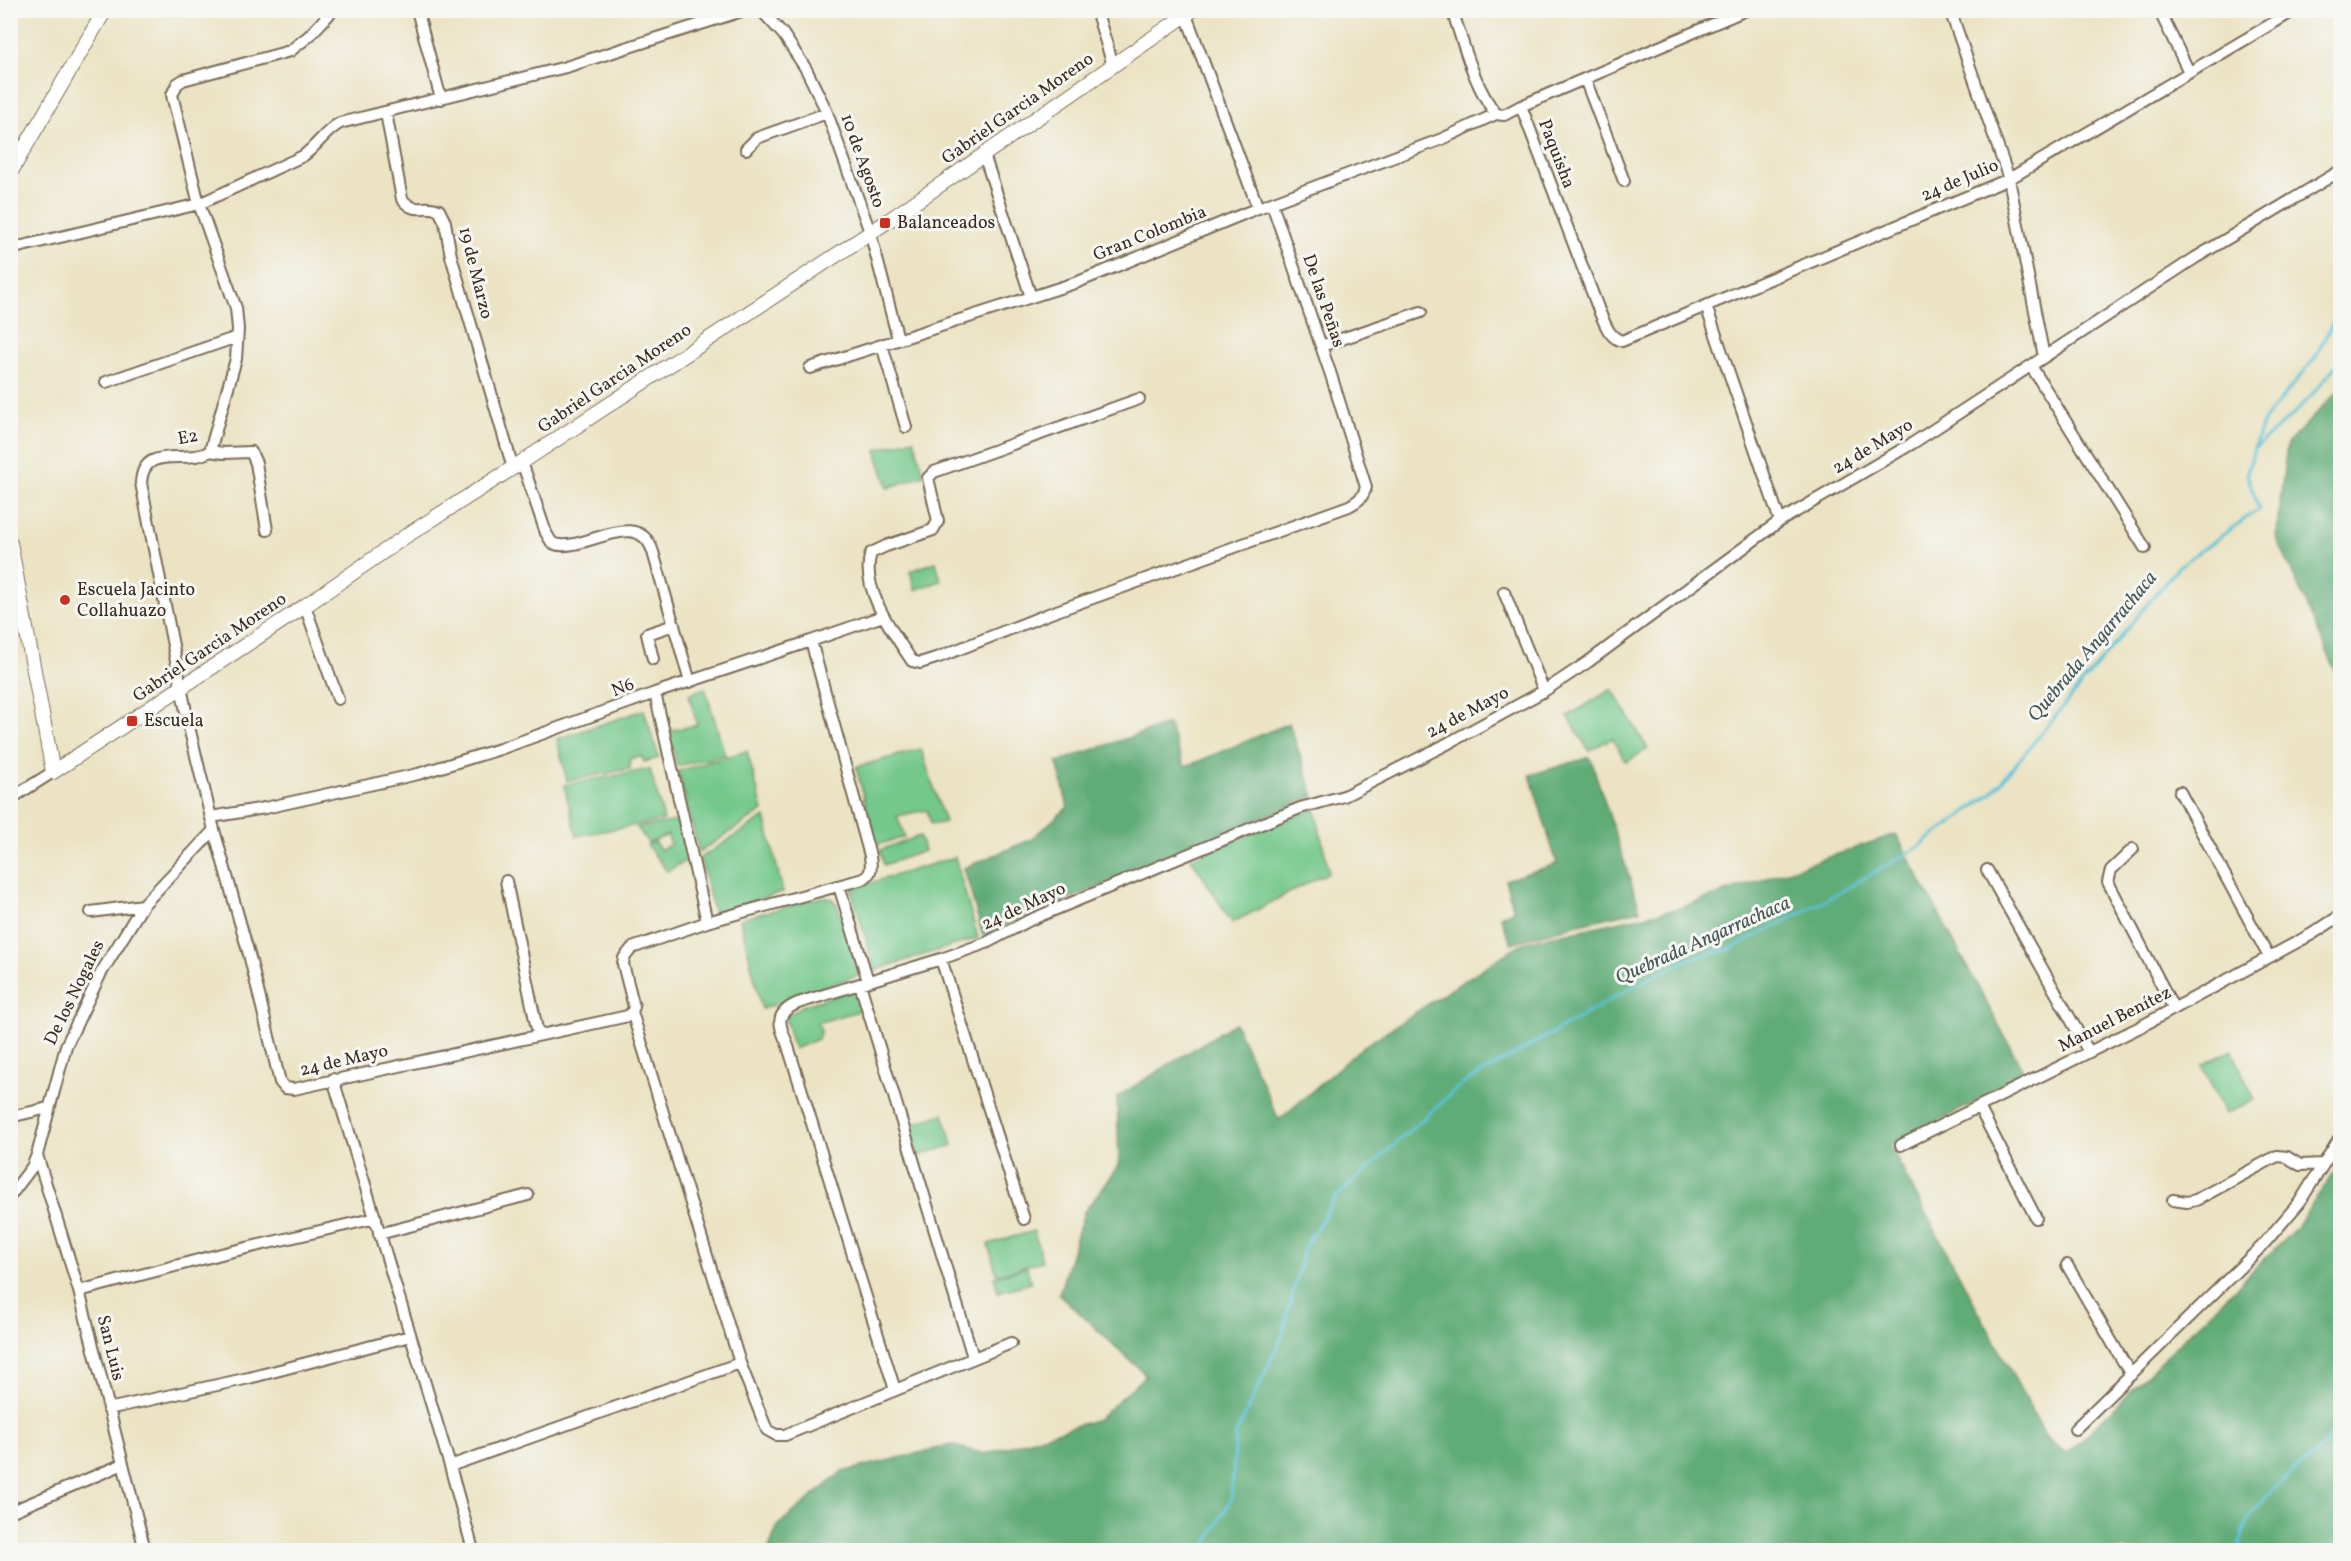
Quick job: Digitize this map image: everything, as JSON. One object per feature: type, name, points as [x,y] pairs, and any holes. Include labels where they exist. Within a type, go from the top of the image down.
[{"type":"street","points":[[10,173],[105,10]]},
{"type":"street","name":"E2","points":[[180,689],[141,473],[145,466],[153,461],[210,451],[236,358],[237,337],[236,308],[199,204],[172,95],[177,84],[183,80],[290,51],[309,36],[333,10]]},
{"type":"street","points":[[417,10],[441,99]]},
{"type":"street","points":[[10,249],[199,204],[303,156],[326,132],[340,123],[566,67],[745,10]]},
{"type":"street","name":"10 de Agosto","points":[[761,10],[783,34],[806,69],[827,113],[870,232],[898,339]]},
{"type":"street","points":[[1096,10],[1113,65]]},
{"type":"street","points":[[1452,10],[1470,62],[1489,105],[1496,114]]},
{"type":"street","points":[[1521,106],[1746,10]]},
{"type":"street","points":[[1950,10],[2009,179],[2044,357]]},
{"type":"street","points":[[2159,10],[2189,72]]},
{"type":"street","name":"24 de Julio","points":[[1617,340],[1622,341],[1634,337],[2009,179],[2295,10]]},
{"type":"street","points":[[1190,13],[1258,208]]},
{"type":"street","name":"Gabriel Garcia Moreno","points":[[10,799],[870,232],[1190,13]]},
{"type":"street","points":[[1585,79],[1624,181]]},
{"type":"street","name":"Paquisha","points":[[1496,114],[1504,115],[1521,106],[1600,313],[1610,333],[1617,340]]},
{"type":"street","name":"19 de Marzo","points":[[386,113],[402,199],[412,208],[439,210],[445,222],[450,256],[518,465],[552,543],[564,547],[618,532],[633,532],[646,539],[651,545],[690,682]]},
{"type":"street","points":[[746,148],[757,138],[827,113]]},
{"type":"street","name":"Gran Colombia","points":[[810,368],[1078,282],[1258,208],[1442,139],[1496,114]]},
{"type":"street","points":[[984,155],[1031,297]]},
{"type":"street","name":"24 de Mayo","points":[[895,1390],[788,1043],[781,1029],[782,1013],[792,1005],[986,943],[1030,920],[1300,808],[1344,796],[1443,746],[1544,691],[1588,662],[1780,521],[1913,443],[2195,258],[2340,171]]},
{"type":"street","name":"De las Peñas","points":[[1139,399],[934,472],[928,478],[938,521],[933,530],[871,553],[868,562],[871,585],[883,616],[912,661],[920,663],[1359,501],[1366,487],[1342,409],[1272,204]]},
{"type":"street","points":[[1706,306],[1780,521]]},
{"type":"street","points":[[1321,346],[1421,312]]},
{"type":"street","points":[[106,382],[237,337]]},
{"type":"street","points":[[882,345],[906,427]]},
{"type":"street","points":[[2031,366],[2145,548]]},
{"type":"street","points":[[210,451],[251,453],[256,462],[267,530]]},
{"type":"street","points":[[10,543],[52,773]]},
{"type":"street","points":[[1504,592],[1544,691]]},
{"type":"street","points":[[305,606],[338,699]]},
{"type":"street","name":"N6","points":[[211,817],[265,808],[418,774],[563,728],[655,693],[883,616]]},
{"type":"street","points":[[653,659],[647,634],[674,626]]},
{"type":"street","points":[[811,641],[870,856],[869,874],[863,879],[707,922],[632,948],[627,952],[623,964],[632,999],[632,1012],[740,1363],[767,1430],[776,1435],[785,1435],[1011,1343]]},
{"type":"street","name":"24 de Mayo","points":[[180,689],[214,830],[250,958],[279,1082],[285,1088],[294,1089],[628,1016],[632,1012]]},
{"type":"street","points":[[655,693],[707,922]]},
{"type":"street","points":[[2180,792],[2268,957]]},
{"type":"street","name":"De los Nogales","points":[[10,1196],[32,1167],[37,1155],[66,1046],[101,973],[142,905],[214,830]]},
{"type":"street","points":[[2133,849],[2111,870],[2108,882],[2174,1009]]},
{"type":"street","points":[[1987,870],[2089,1052]]},
{"type":"street","points":[[506,881],[538,1034]]},
{"type":"street","points":[[839,886],[859,984],[973,1358]]},
{"type":"street","points":[[91,912],[142,905]]},
{"type":"street","name":"Manuel Benítez","points":[[1900,1145],[2174,1009],[2340,916]]},
{"type":"street","points":[[941,959],[1024,1219]]},
{"type":"street","points":[[333,1079],[474,1551]]},
{"type":"street","points":[[1979,1107],[2036,1218]]},
{"type":"street","points":[[10,1117],[48,1108]]},
{"type":"street","points":[[2075,1429],[2262,1246],[2299,1203],[2340,1138]]},
{"type":"street","name":"San Luis","points":[[37,1155],[79,1291],[121,1465],[145,1551]]},
{"type":"street","points":[[2173,1200],[2187,1202],[2196,1200],[2277,1156],[2287,1157],[2300,1165],[2323,1164]]},
{"type":"street","points":[[379,1234],[528,1195]]},
{"type":"street","points":[[79,1291],[225,1253],[376,1218]]},
{"type":"street","points":[[2067,1265],[2131,1375]]},
{"type":"street","points":[[108,1409],[249,1378],[410,1336]]},
{"type":"street","points":[[450,1466],[740,1363]]},
{"type":"street","points":[[10,1512],[121,1465]]},
{"type":"green space","points":[[2340,389],[2340,681],[2276,536],[2287,444]]},
{"type":"green space","points":[[914,439],[924,475],[888,488],[876,450]]},
{"type":"green space","points":[[936,562],[941,581],[915,590],[910,571]]},
{"type":"green space","points":[[705,688],[725,755],[677,766],[668,731],[697,725],[689,694]]},
{"type":"green space","points":[[1612,689],[1648,749],[1626,762],[1612,738],[1589,751],[1568,716]]},
{"type":"green space","points":[[644,710],[659,758],[644,762],[642,757],[630,758],[630,769],[567,781],[557,739]]},
{"type":"green space","points":[[1289,723],[1314,796],[983,936],[964,868],[1030,840],[1068,807],[1057,762],[1168,724],[1185,767]]},
{"type":"green space","points":[[921,749],[945,822],[931,825],[927,810],[897,816],[905,837],[876,845],[856,767]]},
{"type":"green space","points":[[747,751],[763,811],[699,852],[678,771]]},
{"type":"green space","points":[[1590,757],[1640,910],[1511,943],[1500,916],[1514,911],[1505,880],[1557,864],[1530,775]]},
{"type":"green space","points":[[650,769],[664,820],[577,836],[564,785]]},
{"type":"green space","points":[[1315,809],[1329,872],[1232,923],[1191,858]]},
{"type":"green space","points":[[765,817],[783,892],[714,913],[700,858]]},
{"type":"green space","points":[[678,821],[690,859],[667,871],[647,845],[655,842],[660,850],[670,845],[668,835],[648,843],[637,827]]},
{"type":"green space","points":[[1896,834],[2026,1076],[1890,1146],[2046,1437],[2067,1454],[2296,1228],[2340,1164],[2340,1550],[768,1550],[778,1525],[842,1472],[951,1445],[985,1454],[1098,1419],[1146,1375],[1059,1294],[1084,1212],[1119,1166],[1117,1097],[1235,1023],[1279,1120],[1361,1048],[1522,943],[1676,909]]},
{"type":"green space","points":[[920,836],[924,851],[884,865],[880,850]]},
{"type":"green space","points":[[955,857],[978,938],[875,970],[851,889]]},
{"type":"green space","points":[[823,897],[832,899],[837,904],[859,975],[762,1009],[740,919]]},
{"type":"green space","points":[[855,989],[862,1010],[817,1023],[821,1030],[818,1039],[794,1049],[785,1018],[802,1006]]},
{"type":"green space","points":[[2232,1050],[2255,1100],[2225,1114],[2202,1065]]},
{"type":"green space","points":[[943,1114],[953,1145],[918,1156],[909,1125]]},
{"type":"green space","points":[[1034,1231],[1042,1261],[997,1275],[988,1244]]},
{"type":"green space","points":[[1027,1267],[1031,1283],[998,1292],[994,1277]]},
{"type":"waterway","points":[[2254,448],[2263,421],[2315,358],[2340,308]]},
{"type":"waterway","name":"Quebrada Angarrachaca","points":[[1203,1550],[1231,1500],[1236,1434],[1282,1337],[1304,1248],[1336,1197],[1461,1085],[1633,987],[1691,958],[1728,950],[1828,899],[1920,846],[1992,793],[2178,567],[2259,509],[2247,474],[2254,449],[2301,407],[2340,362]]},
{"type":"waterway","points":[[2237,1550],[2249,1518],[2274,1487],[2314,1456],[2340,1426]]},
{"type":"place","name":"Balanceados","points":[[885,223]]},
{"type":"place","name":"Escuela Jacinto Collahuazo","points":[[65,600]]},
{"type":"place","name":"Escuela","points":[[132,721]]}]
